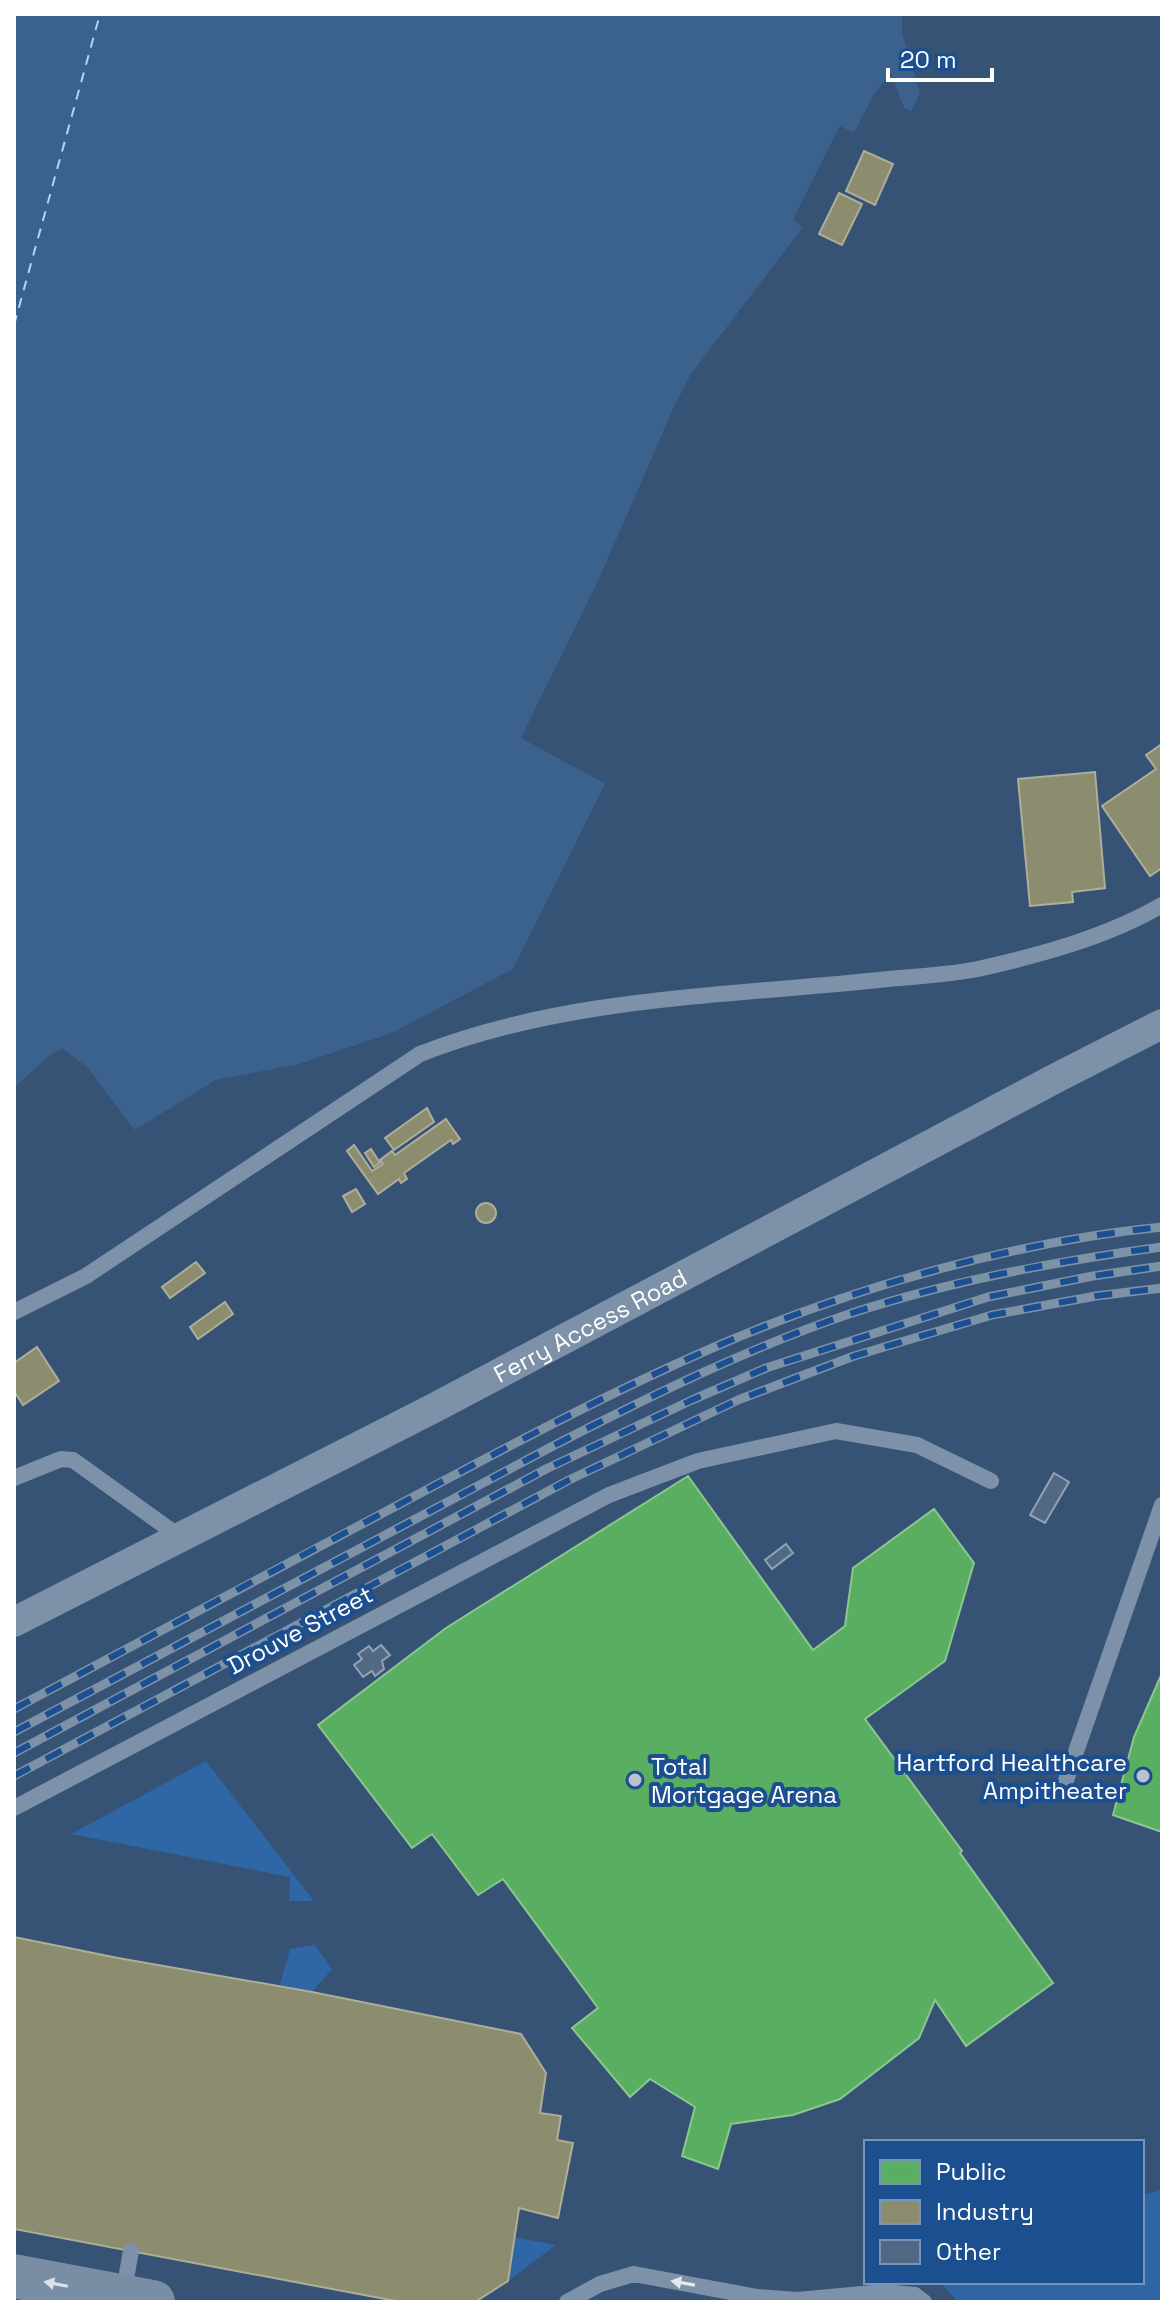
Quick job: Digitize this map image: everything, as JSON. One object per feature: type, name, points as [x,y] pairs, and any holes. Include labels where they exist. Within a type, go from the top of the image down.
[{"type":"main road","points":[[14,2276],[138,2299]]},
{"type":"street","name":"Ferry Access Road","points":[[14,1622],[434,1408],[1162,1024]]},
{"type":"lane","points":[[14,1312],[86,1276],[420,1054],[458,1039],[600,1007],[976,969],[1074,942],[1144,916],[1162,905]]},
{"type":"lane","name":"Drouve Street","points":[[14,1808],[609,1495],[698,1461],[836,1431],[917,1445],[991,1481]]},
{"type":"lane","points":[[14,1478],[61,1459],[73,1460],[180,1537]]},
{"type":"lane","points":[[1064,1786],[1162,1505]]},
{"type":"lane","points":[[131,2251],[138,2299]]},
{"type":"lane","points":[[567,2302],[600,2284],[634,2274],[757,2297],[797,2300],[884,2292],[915,2295],[924,2302]]},
{"type":"shaded area","points":[[14,14],[959,14],[911,112],[702,418],[591,730],[609,776],[513,969],[392,1033],[299,1064],[216,1080],[135,1130],[80,1066],[51,1067],[14,1102]]},
{"type":"shaded area","points":[[206,1761],[314,1901],[289,1901],[290,1877],[71,1834]]},
{"type":"shaded area","points":[[315,1945],[332,1969],[312,1992],[279,1987],[290,1949]]},
{"type":"shaded area","points":[[1162,2190],[1162,2302],[958,2302],[942,2284],[1144,2284],[1144,2194]]},
{"type":"shaded area","points":[[514,2237],[556,2245],[508,2281]]},
{"type":"pier","points":[[902,14],[963,14],[811,319],[766,377],[712,424],[704,423],[688,466],[710,474],[711,479],[595,730],[613,773],[608,785],[521,738],[599,579],[691,374],[803,227],[793,220],[840,126],[854,133],[874,94],[891,73],[904,108],[912,111],[920,93],[902,33]]},
{"type":"pier","points":[[63,1049],[87,1067],[132,1127],[129,1130],[78,1070],[52,1071],[14,1106],[14,1088],[52,1053]]},
{"type":"building: Public","name":"Total Mortgage Arena","points":[[688,1476],[813,1650],[845,1626],[853,1568],[934,1509],[974,1563],[945,1661],[865,1719],[962,1851],[960,1853],[1053,1983],[966,2046],[935,2000],[919,2038],[840,2099],[793,2115],[731,2124],[718,2169],[682,2156],[695,2107],[650,2079],[630,2097],[572,2028],[598,2008],[503,1879],[478,1895],[432,1834],[412,1848],[318,1725],[446,1628]]},
{"type":"building: Public","name":"Hartford Healthcare Ampitheater","points":[[1162,1673],[1162,1832],[1113,1815],[1134,1737]]},
{"type":"building: Industry","points":[[864,151],[893,164],[875,205],[846,191]]},
{"type":"building: Industry","points":[[839,193],[862,204],[842,245],[819,234]]},
{"type":"building: Industry","points":[[1162,744],[1162,868],[1150,876],[1102,806],[1156,769],[1146,755]]},
{"type":"building: Industry","points":[[1095,772],[1105,888],[1072,892],[1073,902],[1030,906],[1018,779]]},
{"type":"building: Industry","points":[[427,1108],[434,1122],[394,1150],[385,1138]]},
{"type":"building: Industry","points":[[446,1119],[460,1139],[453,1144],[451,1140],[404,1173],[407,1179],[401,1183],[399,1179],[378,1194],[347,1151],[354,1145],[372,1171],[383,1164],[380,1160],[392,1151],[395,1155]]},
{"type":"building: Industry","points":[[371,1149],[380,1163],[374,1167],[365,1153]]},
{"type":"building: Industry","points":[[356,1189],[365,1204],[352,1212],[343,1196]]},
{"type":"building: Industry","points":[[482,1203],[490,1203],[496,1213],[490,1223],[482,1223],[476,1217],[476,1209]]},
{"type":"building: Industry","points":[[196,1262],[205,1273],[170,1298],[162,1287]]},
{"type":"building: Industry","points":[[225,1302],[233,1314],[198,1339],[190,1327]]},
{"type":"building: Industry","points":[[37,1347],[59,1381],[23,1405],[14,1391],[14,1363]]},
{"type":"building: Industry","points":[[14,1937],[521,2034],[546,2073],[540,2113],[561,2116],[557,2140],[573,2143],[558,2218],[519,2208],[508,2281],[475,2302],[401,2302],[14,2229]]},
{"type":"building: Other","points":[[1054,1473],[1069,1482],[1045,1523],[1030,1515]]},
{"type":"building: Other","points":[[786,1544],[793,1553],[772,1569],[765,1560]]},
{"type":"building: Other","points":[[381,1645],[390,1655],[382,1661],[384,1669],[375,1676],[372,1671],[363,1677],[354,1665],[362,1659],[358,1654],[369,1646],[373,1651]]},
{"type":"ferry route","points":[[14,325],[100,14]]},
{"type":"railway","points":[[14,1709],[521,1440],[731,1340],[834,1301],[942,1268],[1053,1243],[1162,1227]]},
{"type":"railway","points":[[14,1732],[551,1447],[737,1358],[852,1313],[928,1291],[1044,1265],[1162,1247]]},
{"type":"railway","points":[[14,1753],[546,1469],[766,1368],[988,1297],[1162,1266]]},
{"type":"railway","points":[[14,1776],[569,1480],[738,1400],[854,1356],[992,1315],[1096,1296],[1162,1288]]},
{"type":"place","name":"Hartford Healthcare Ampitheater","points":[[1143,1776]]},
{"type":"place","name":"Total Mortgage Arena","points":[[635,1780]]}]
